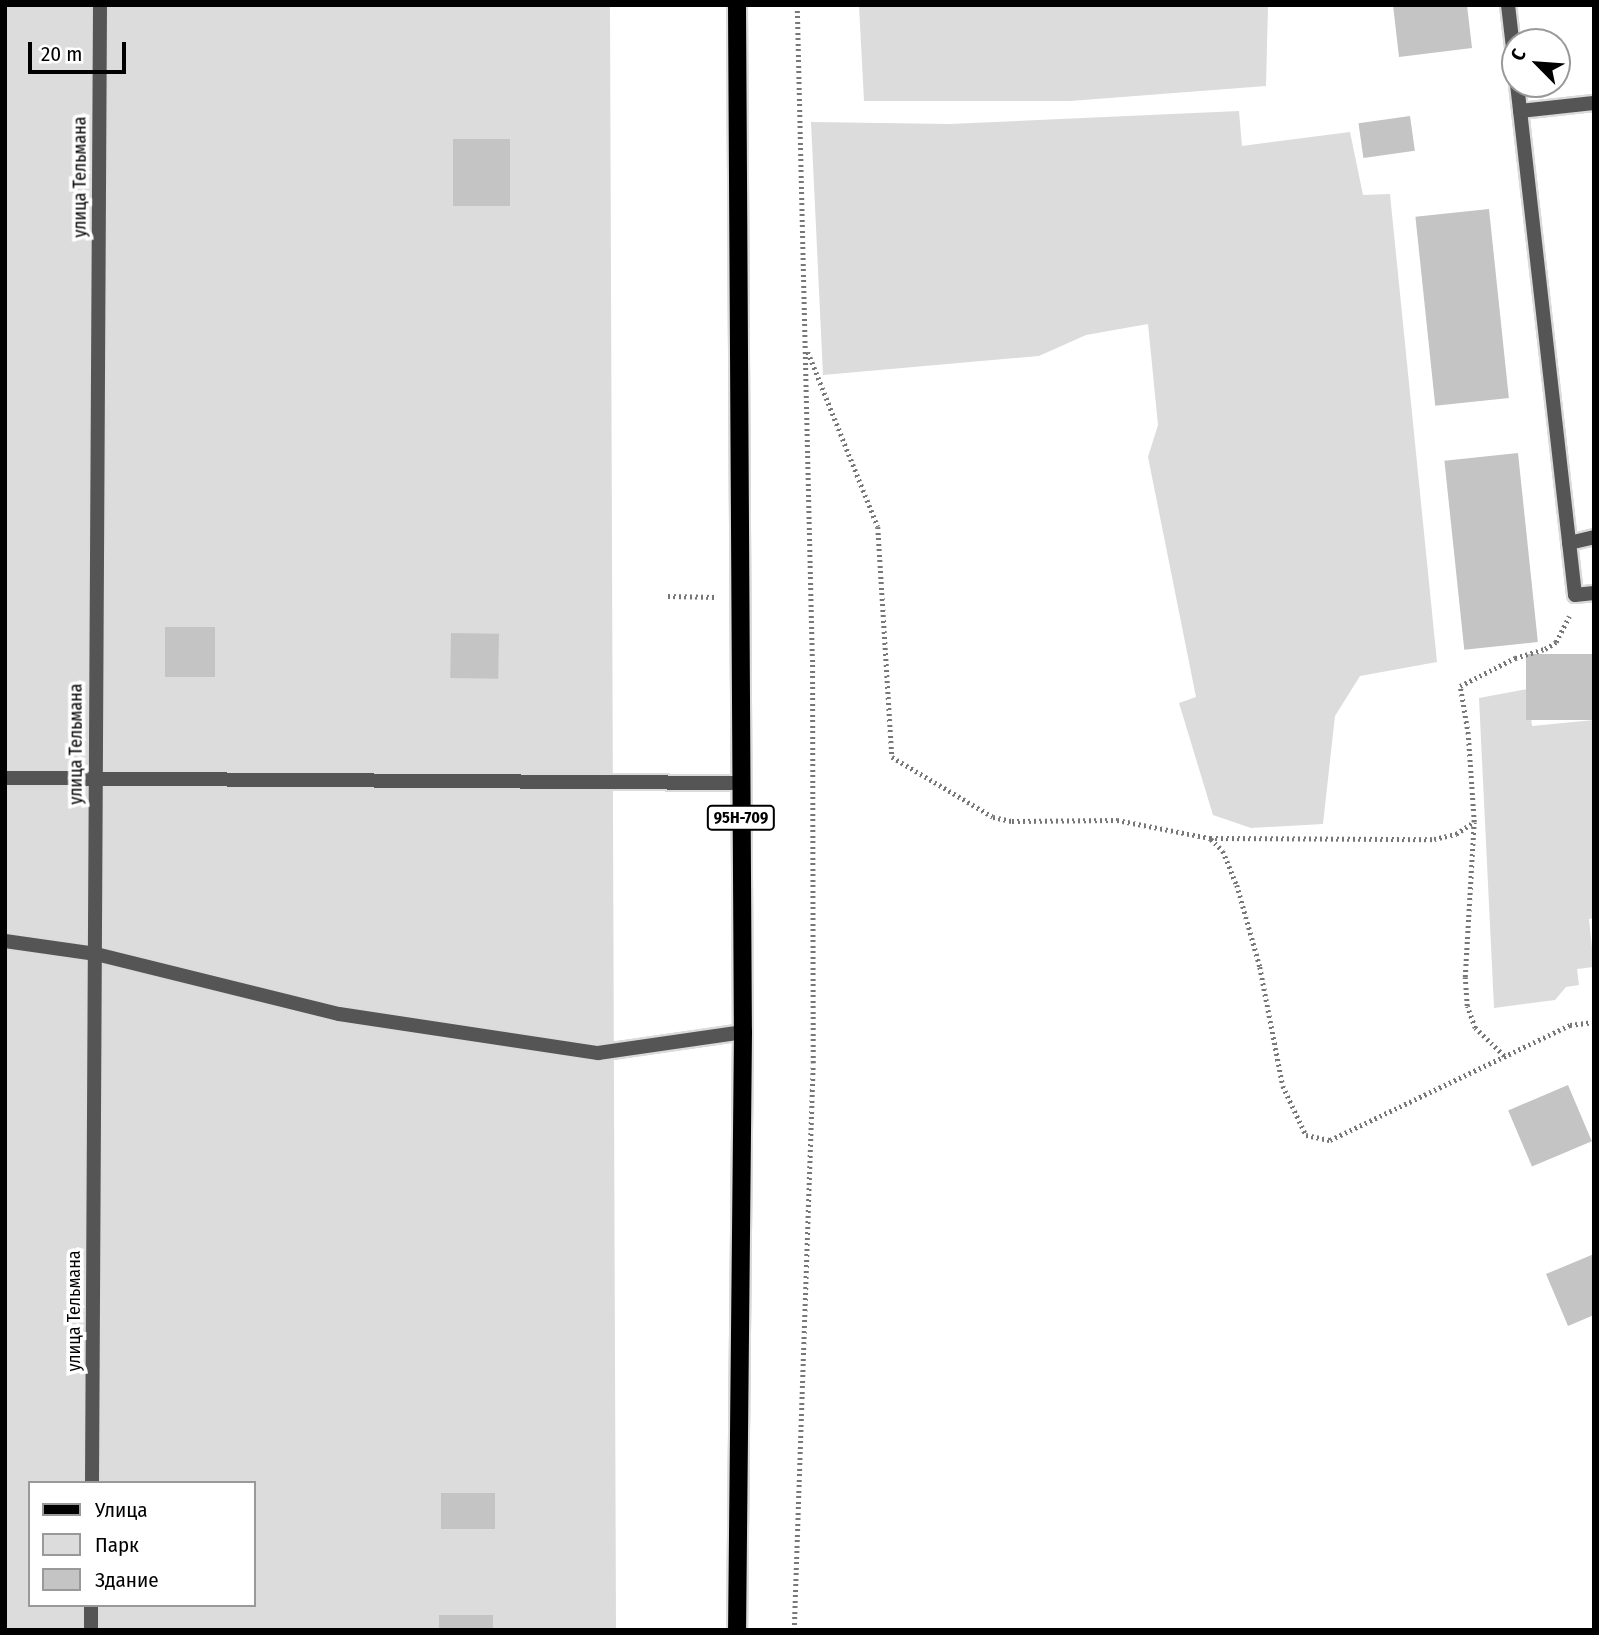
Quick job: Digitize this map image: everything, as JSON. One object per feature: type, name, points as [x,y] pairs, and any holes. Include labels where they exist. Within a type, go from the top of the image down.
[{"type":"main road","name":"95Н-709","points":[[737,5],[738,598],[743,1032],[737,1630]]},
{"type":"street","name":"улица Тельмана","points":[[92,1481],[100,5]]},
{"type":"street","points":[[1508,5],[1511,28]]},
{"type":"street","points":[[1519,98],[1574,595],[1594,593]]},
{"type":"street","points":[[1520,111],[1594,103]]},
{"type":"street","points":[[1569,542],[1594,537]]},
{"type":"street","points":[[5,778],[741,783]]},
{"type":"street","points":[[5,941],[96,954],[339,1014],[598,1053],[743,1032]]},
{"type":"street","points":[[91,1630],[92,1607]]},
{"type":"path","points":[[794,1630],[813,1063],[806,348],[797,5]]},
{"type":"path","points":[[806,348],[878,527],[892,757],[993,817],[1117,820],[1210,838],[1434,839],[1456,834],[1474,822]]},
{"type":"path","points":[[1504,1056],[1475,1028],[1467,1006],[1465,977],[1474,822],[1468,734],[1460,686],[1556,642],[1567,625],[1574,595]]},
{"type":"path","points":[[668,596],[738,598]]},
{"type":"path","points":[[1210,838],[1223,851],[1237,885],[1260,967],[1283,1086],[1294,1118],[1306,1135],[1330,1140],[1570,1026],[1594,1023]]},
{"type":"green space","points":[[5,5],[610,5],[616,1630],[5,1630]]},
{"type":"green space","points":[[859,5],[1268,5],[1266,86],[1070,101],[864,101]]},
{"type":"green space","points":[[1239,111],[1242,146],[1350,132],[1363,195],[1390,194],[1437,662],[1360,676],[1335,716],[1323,824],[1251,828],[1213,815],[1179,703],[1196,697],[1148,457],[1158,425],[1148,324],[1086,335],[1039,356],[823,375],[811,122],[950,124]]},
{"type":"green space","points":[[1528,689],[1532,726],[1594,720],[1594,918],[1589,919],[1594,967],[1577,969],[1579,985],[1566,987],[1555,1000],[1494,1008],[1479,698]]},
{"type":"building","points":[[1393,5],[1467,5],[1472,48],[1399,57]]},
{"type":"building","points":[[1410,116],[1415,151],[1363,158],[1359,123]]},
{"type":"building","points":[[453,139],[510,139],[510,206],[453,206]]},
{"type":"building","points":[[1489,209],[1509,398],[1435,406],[1415,217]]},
{"type":"building","points":[[1518,453],[1538,642],[1464,650],[1444,461]]},
{"type":"building","points":[[165,627],[215,627],[215,677],[165,677]]},
{"type":"building","points":[[451,633],[499,634],[498,679],[450,678]]},
{"type":"building","points":[[1526,654],[1594,654],[1594,720],[1526,720]]},
{"type":"building","points":[[1568,1085],[1592,1141],[1532,1167],[1508,1110]]},
{"type":"building","points":[[1594,1254],[1594,1315],[1568,1326],[1546,1274]]},
{"type":"building","points":[[441,1493],[495,1493],[495,1529],[441,1529]]},
{"type":"building","points":[[439,1615],[493,1615],[493,1630],[439,1630]]}]
